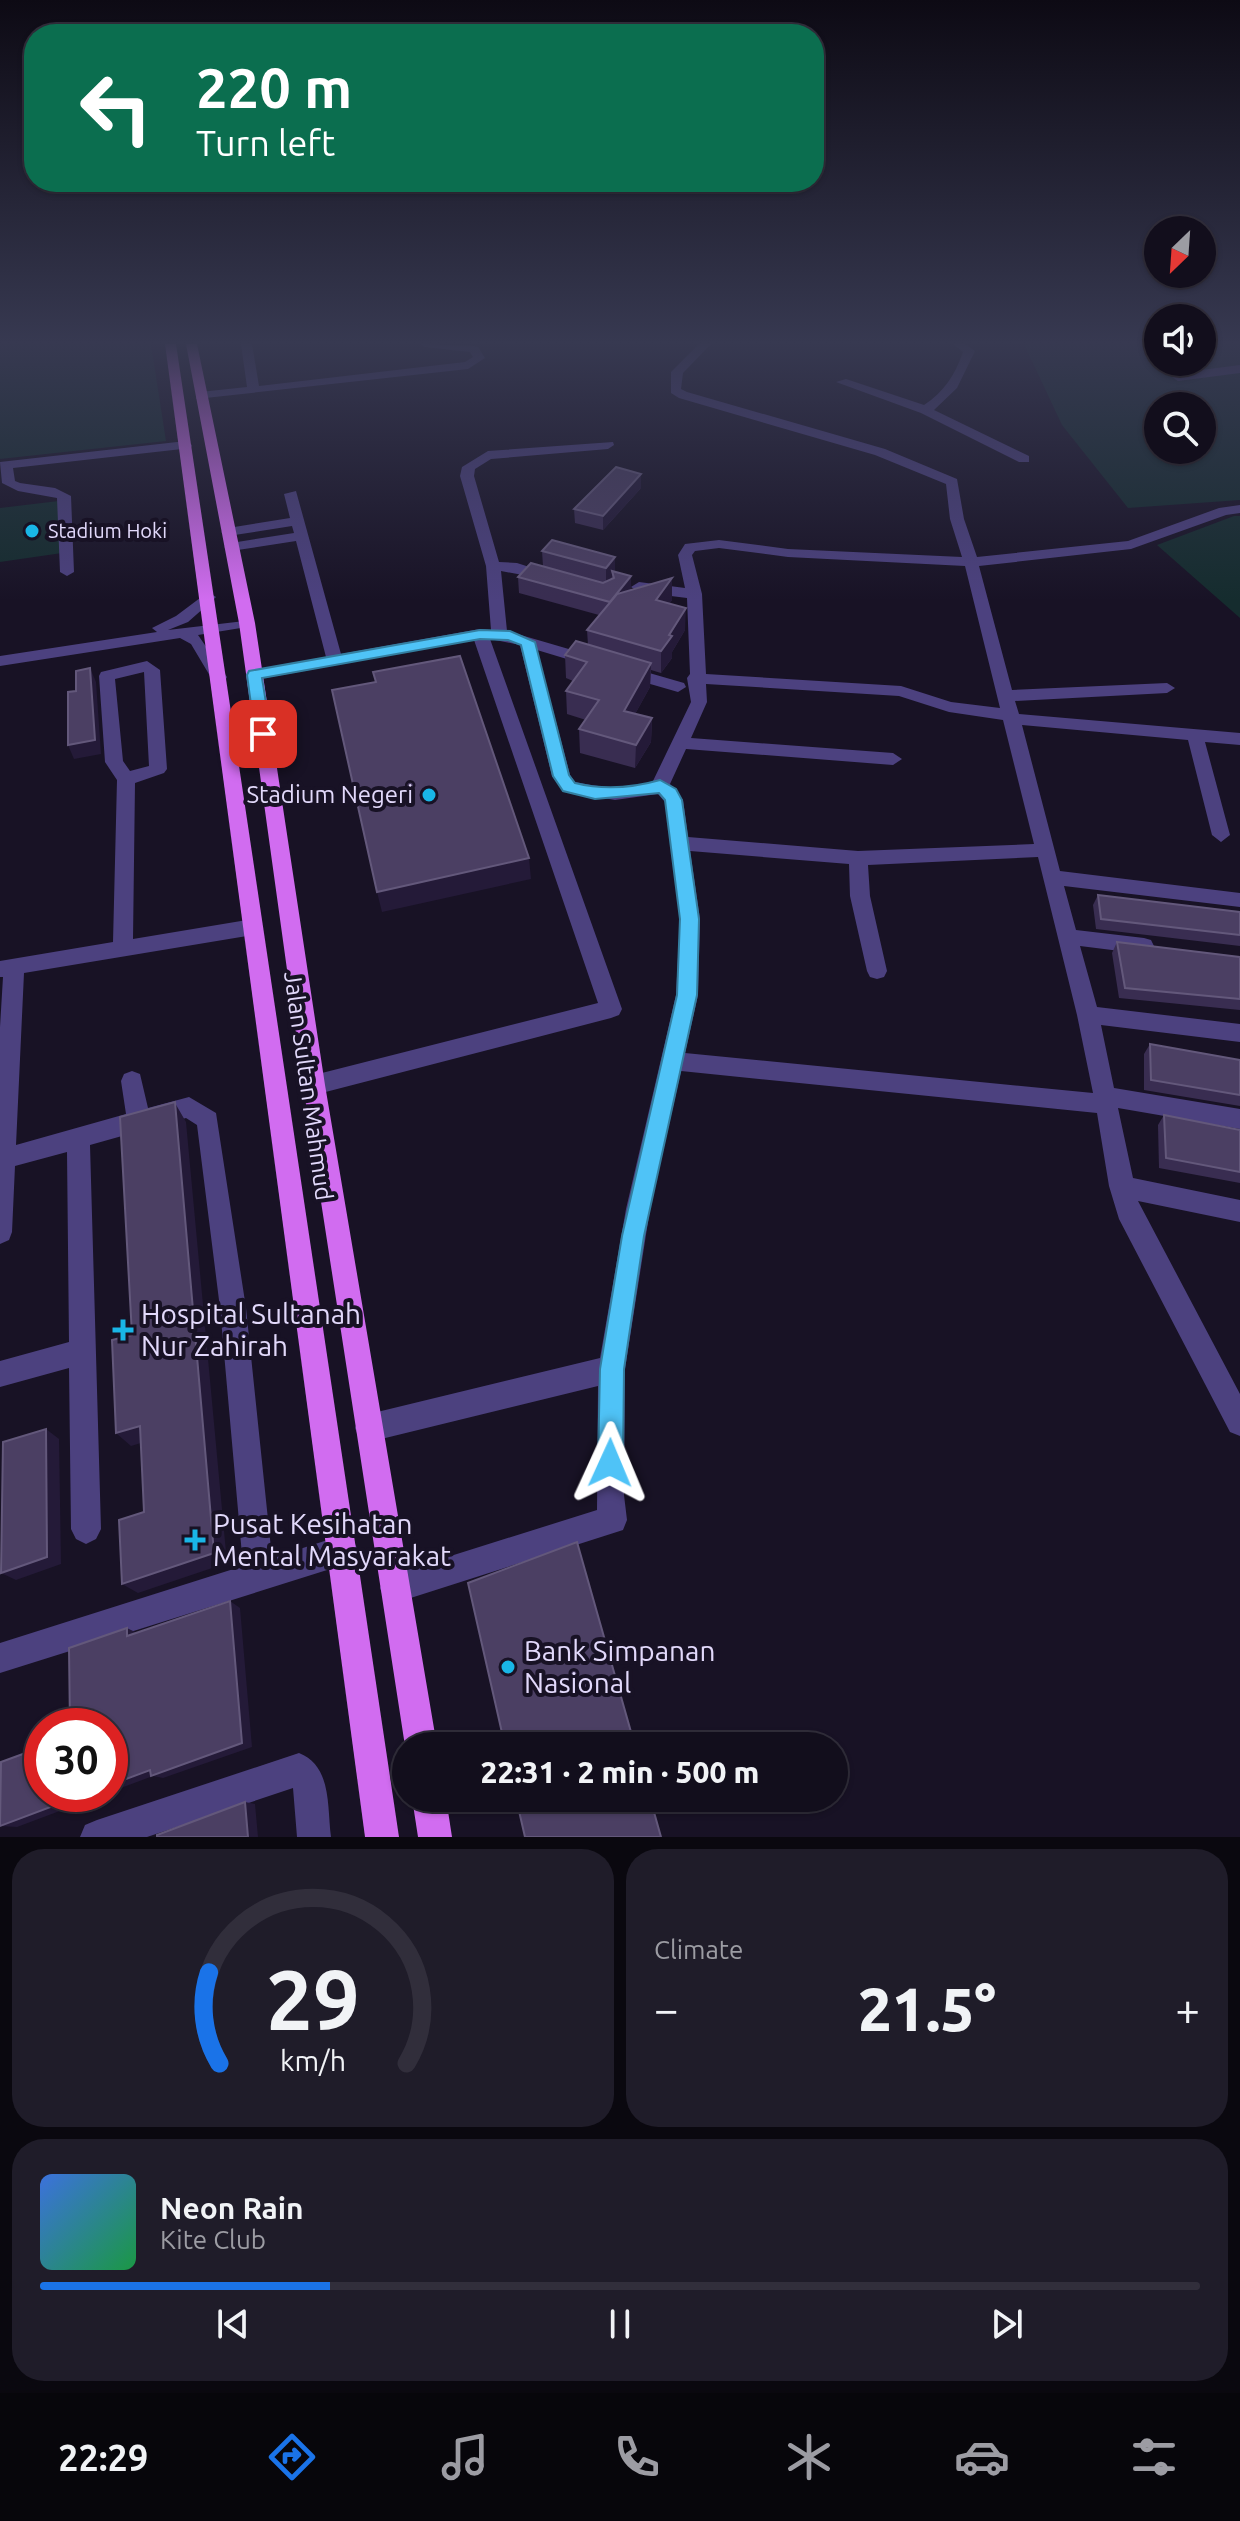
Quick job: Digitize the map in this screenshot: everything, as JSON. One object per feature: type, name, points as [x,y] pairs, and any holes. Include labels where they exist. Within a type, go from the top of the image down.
[{"type":"main road","name":"Jalan Sultan Mahmud","points":[[184,430],[382,1837]]},
{"type":"main road","name":"Jalan Sultan Mahmud","points":[[207,430],[247,623],[314,1085],[419,1732]]},
{"type":"main road","points":[[431,1812],[435,1837]]},
{"type":"street","points":[[803,430],[880,452],[952,482],[957,519],[1012,717],[1088,1015],[1128,1211],[1240,1422]]},
{"type":"street","points":[[965,430],[1024,459]]},
{"type":"street","points":[[67,572],[64,496],[51,490],[16,487],[9,483],[3,465],[186,445]]},
{"type":"street","points":[[314,1085],[611,1009],[489,634],[493,566],[467,476],[474,461],[488,455],[608,445]]},
{"type":"street","points":[[291,494],[335,660]]},
{"type":"street","points":[[527,642],[561,776],[569,787],[595,793],[651,790],[660,785],[699,702],[695,678],[694,594],[685,555],[690,547],[701,544],[788,553],[971,562],[1131,545],[1224,511],[1240,509]]},
{"type":"street","points":[[230,540],[298,529]]},
{"type":"street","points":[[493,566],[517,567],[560,579]]},
{"type":"street","points":[[639,587],[694,594]]},
{"type":"street","points":[[118,642],[174,623],[208,597]]},
{"type":"street","points":[[0,661],[247,623]]},
{"type":"street","points":[[182,633],[197,641],[219,677]]},
{"type":"street","points":[[254,675],[489,634],[527,642],[678,687]]},
{"type":"street","points":[[123,949],[126,779],[114,762],[107,676],[147,666],[152,670],[158,769],[126,779]]},
{"type":"street","points":[[695,678],[901,691],[949,707],[1012,717],[1240,739]]},
{"type":"street","points":[[1006,696],[1167,688]]},
{"type":"street","points":[[1195,735],[1221,835]]},
{"type":"street","points":[[680,743],[893,759]]},
{"type":"street","points":[[395,1588],[613,1520],[610,1495],[612,1369],[638,1209],[687,995],[690,919],[674,800],[660,785]]},
{"type":"street","points":[[679,843],[858,858],[1046,850]]},
{"type":"street","points":[[858,858],[860,896],[877,971]]},
{"type":"street","points":[[1053,877],[1240,900]]},
{"type":"street","points":[[0,1232],[7,968],[253,927]]},
{"type":"street","points":[[1069,937],[1162,948]]},
{"type":"street","points":[[1088,1015],[1240,1033]]},
{"type":"street","points":[[674,1061],[1105,1100],[1240,1119]]},
{"type":"street","points":[[132,1081],[139,1121]]},
{"type":"street","points":[[4,1159],[189,1107],[208,1120],[233,1308],[259,1576]]},
{"type":"street","points":[[78,1138],[86,1529]]},
{"type":"street","points":[[1121,1186],[1240,1211]]},
{"type":"street","points":[[0,1374],[83,1351]]},
{"type":"street","points":[[369,1428],[612,1369]]},
{"type":"street","points":[[0,1658],[343,1550]]},
{"type":"street","points":[[97,1837],[299,1769],[308,1778],[314,1837]]},
{"type":"green space","points":[[0,430],[164,430],[166,441],[0,459]]},
{"type":"green space","points":[[1066,430],[1144,430],[1144,464],[1216,464],[1216,430],[1240,430],[1240,500],[1128,508]]},
{"type":"green space","name":"Stadium Hoki","points":[[67,500],[62,553],[0,562],[0,508]]},
{"type":"green space","points":[[1240,516],[1240,618],[1157,545]]},
{"type":"building","points":[[616,467],[641,474],[603,516],[574,509]]},
{"type":"building","points":[[552,540],[615,557],[606,568],[542,551]]},
{"type":"building","points":[[531,563],[603,583],[614,578],[612,571],[631,576],[610,602],[518,577]]},
{"type":"building","points":[[672,578],[656,600],[686,608],[661,651],[587,630],[617,594]]},
{"type":"building","points":[[576,641],[651,663],[624,711],[652,718],[636,745],[579,729],[599,700],[566,691],[587,662],[565,655]]},
{"type":"building","name":"Stadium Negeri","points":[[460,656],[529,858],[377,892],[332,690],[376,682],[373,672]]},
{"type":"building","points":[[90,668],[95,740],[68,745],[68,692],[76,691],[76,671]]},
{"type":"building","points":[[1098,895],[1240,912],[1240,935],[1101,919]]},
{"type":"building","points":[[1117,942],[1240,957],[1240,999],[1125,988]]},
{"type":"building","points":[[1150,1044],[1240,1060],[1240,1095],[1151,1080]]},
{"type":"building","points":[[175,1102],[214,1553],[122,1584],[119,1520],[144,1512],[140,1426],[116,1433],[112,1340],[132,1335],[120,1117]]},
{"type":"building","points":[[1164,1115],[1240,1130],[1240,1172],[1166,1158]]},
{"type":"building","points":[[46,1429],[47,1557],[1,1573],[3,1442]]},
{"type":"building","points":[[577,1542],[631,1732],[502,1732],[468,1583]]},
{"type":"building","points":[[230,1601],[242,1743],[151,1776],[150,1770],[128,1778],[128,1708],[70,1708],[69,1648],[127,1628],[127,1636]]},
{"type":"building","points":[[24,1754],[24,1812],[37,1812],[0,1826],[1,1762]]},
{"type":"building","points":[[245,1802],[248,1837],[157,1837],[157,1835]]},
{"type":"building","points":[[519,1812],[654,1812],[661,1837],[525,1837]]},
{"type":"place","name":"Stadium Hoki","points":[[32,531]]},
{"type":"place","name":"Stadium Negeri","points":[[429,795]]},
{"type":"place","name":"Hospital Sultanah Nur Zahirah","points":[[123,1330]]},
{"type":"place","name":"Pusat Kesihatan Mental Masyarakat","points":[[195,1540]]},
{"type":"place","name":"Bank Simpanan Nasional","points":[[508,1667]]},
{"type":"route","points":[[263,734],[254,675],[480,634],[499,634],[527,642],[561,776],[569,787],[595,793],[651,790],[660,785],[674,800],[690,919],[687,995],[633,1236],[612,1369],[610,1463]]}]
